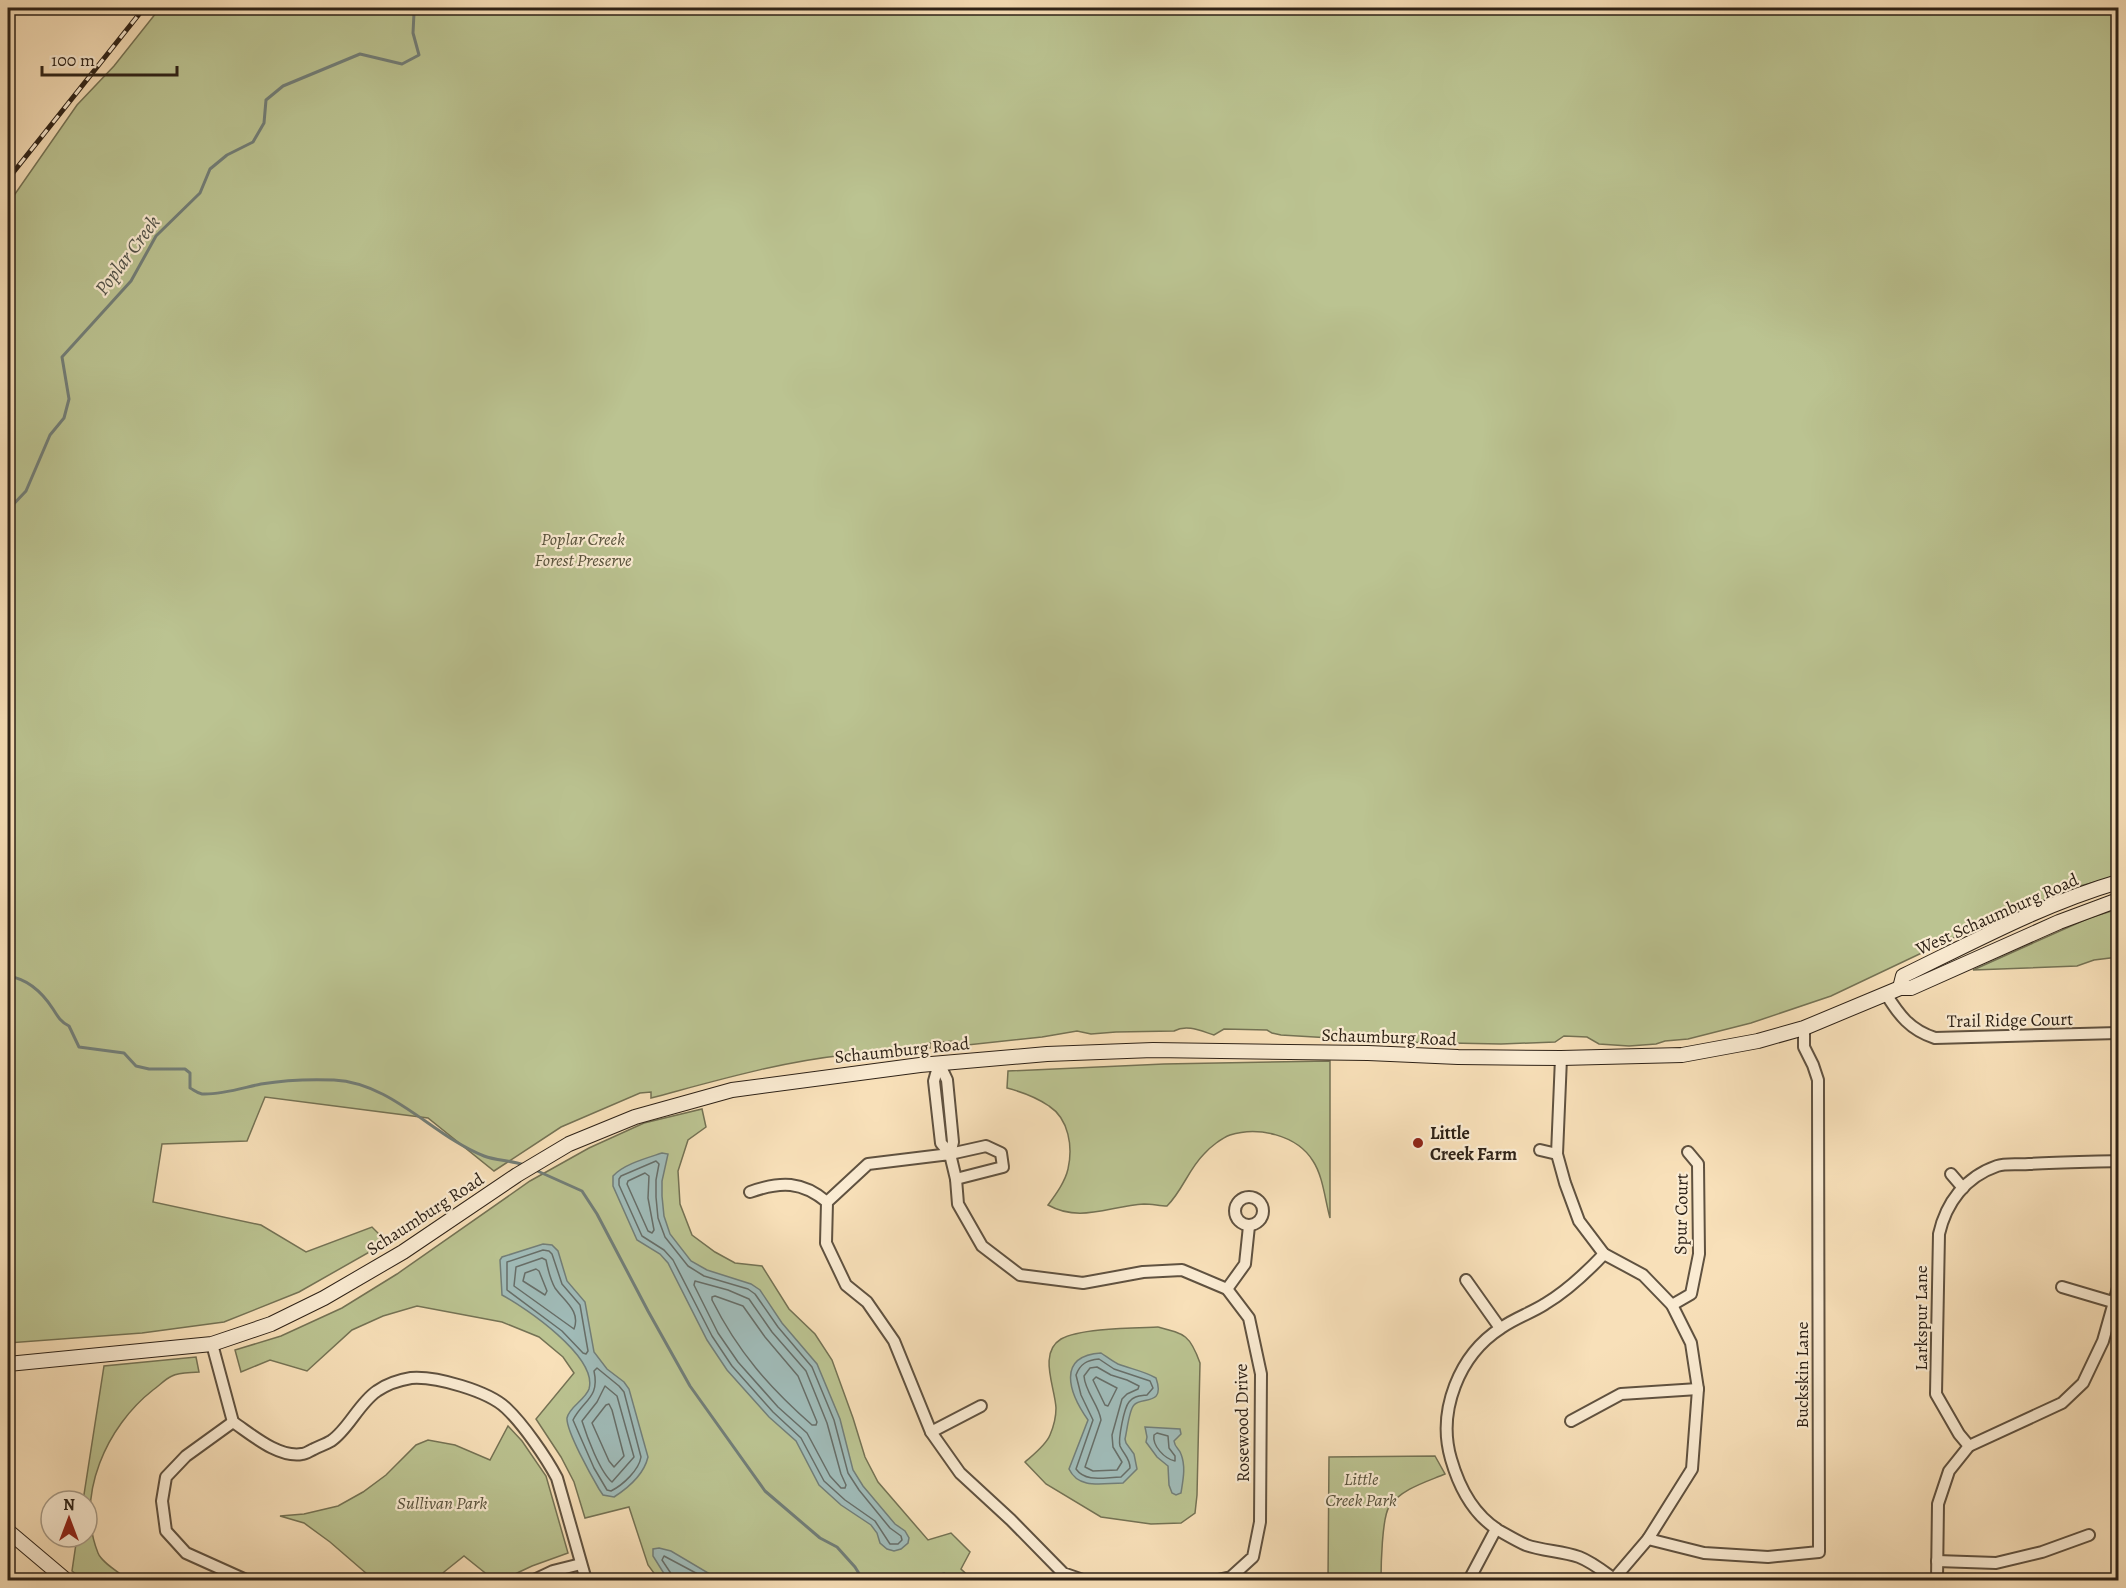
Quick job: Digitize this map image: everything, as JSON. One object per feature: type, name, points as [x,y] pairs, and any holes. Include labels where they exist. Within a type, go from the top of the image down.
[{"type":"main road","name":"West Schaumburg Road","points":[[1900,988],[1903,976],[1950,953],[2067,900],[2118,882]]},
{"type":"main road","name":"West Schaumburg Road","points":[[1857,1007],[1900,988],[1911,988],[2059,921],[2118,900]]},
{"type":"main road","name":"Schaumburg Road","points":[[8,1364],[212,1344],[271,1324],[324,1298],[403,1252],[569,1144],[635,1117],[732,1090],[939,1063],[1047,1054],[1153,1050],[1561,1058],[1682,1055],[1758,1041],[1804,1028],[1857,1007]]},
{"type":"main road","points":[[8,1531],[66,1581]]},
{"type":"street","name":"Trail Ridge Court","points":[[1886,994],[1897,1012],[1909,1025],[1935,1038],[2118,1033]]},
{"type":"street","name":"Buckskin Lane","points":[[1648,1539],[1704,1553],[1768,1557],[1819,1552],[1818,1080],[1804,1047],[1804,1028]]},
{"type":"street","points":[[1561,1058],[1557,1154],[1579,1221],[1604,1254],[1643,1275],[1672,1305],[1691,1343],[1698,1389],[1692,1469],[1648,1539],[1614,1580],[1579,1557],[1525,1544],[1496,1529],[1464,1494],[1450,1456],[1446,1425],[1451,1398],[1473,1352],[1500,1328],[1558,1296],[1586,1273],[1604,1254]]},
{"type":"street","name":"Rosewood Drive","points":[[939,1063],[947,1080],[953,1142],[950,1154],[956,1179],[958,1204],[982,1246],[1020,1275],[1083,1283],[1143,1272],[1182,1270],[1227,1290],[1249,1318],[1261,1374],[1260,1522],[1253,1557],[1232,1579],[1218,1581]]},
{"type":"street","points":[[956,1179],[1003,1167],[1001,1153],[986,1146],[950,1154],[868,1164],[827,1202],[826,1244],[846,1285],[867,1302],[894,1341],[931,1432],[960,1473],[1011,1520],[1063,1573],[1083,1581]]},
{"type":"street","points":[[1540,1150],[1557,1154]]},
{"type":"street","name":"Spur Court","points":[[1672,1305],[1691,1294],[1699,1254],[1698,1164],[1688,1152]]},
{"type":"street","name":"Larkspur Lane","points":[[1969,1446],[1959,1434],[1936,1394],[1939,1234],[1942,1219],[1951,1201],[1980,1174],[1999,1166],[2118,1161]]},
{"type":"street","points":[[1951,1174],[1963,1188]]},
{"type":"street","points":[[750,1192],[770,1185],[790,1184],[815,1191],[827,1202]]},
{"type":"street","points":[[1227,1290],[1245,1264],[1250,1226]]},
{"type":"street","points":[[1466,1280],[1500,1328]]},
{"type":"street","points":[[2061,1287],[2116,1303]]},
{"type":"street","points":[[1937,1581],[1938,1504],[1949,1471],[1969,1446],[2062,1403],[2083,1383],[2094,1364],[2116,1303],[2118,1288]]},
{"type":"street","points":[[212,1344],[233,1422],[276,1451],[302,1455],[333,1440],[375,1392],[400,1380],[424,1378],[485,1394],[506,1407],[550,1465],[557,1478],[586,1581]]},
{"type":"street","points":[[1571,1421],[1621,1394],[1698,1389]]},
{"type":"street","points":[[931,1432],[981,1406]]},
{"type":"street","points":[[233,1422],[186,1456],[166,1477],[162,1501],[166,1531],[186,1553],[246,1581]]},
{"type":"street","points":[[1469,1581],[1496,1529]]},
{"type":"street","points":[[1937,1561],[1996,1563],[2042,1552],[2089,1535]]},
{"type":"street","points":[[534,1581],[553,1571],[581,1564]]},
{"type":"green space","name":"Poplar Creek Forest Preserve","points":[[160,8],[2118,8],[2118,876],[2080,886],[1968,931],[1831,996],[1751,1023],[1688,1039],[1656,1044],[1629,1046],[1599,1044],[1587,1037],[1564,1036],[1555,1042],[1501,1044],[1398,1042],[1281,1035],[1267,1030],[1224,1029],[1214,1035],[1184,1028],[1174,1031],[1091,1034],[1077,1031],[958,1046],[955,1041],[930,1043],[930,1048],[926,1047],[914,1053],[863,1053],[820,1058],[747,1073],[651,1098],[651,1092],[640,1093],[561,1127],[494,1171],[428,1118],[265,1097],[247,1141],[162,1144],[153,1202],[261,1225],[306,1252],[372,1227],[387,1242],[299,1292],[224,1322],[142,1333],[8,1343],[8,204],[77,105],[114,66]]},
{"type":"green space","points":[[2118,909],[2118,957],[2094,960],[2077,966],[1973,970],[2089,918]]},
{"type":"green space","points":[[1330,1061],[1330,1218],[1319,1174],[1313,1161],[1306,1152],[1287,1139],[1264,1132],[1241,1132],[1230,1135],[1209,1148],[1198,1160],[1167,1206],[1131,1205],[1083,1213],[1060,1210],[1048,1205],[1067,1174],[1070,1152],[1065,1126],[1061,1118],[1049,1106],[1029,1095],[1007,1088],[1008,1071],[1164,1064]]},
{"type":"green space","points":[[702,1109],[706,1127],[688,1140],[678,1171],[680,1204],[692,1235],[735,1263],[762,1266],[789,1309],[815,1334],[832,1360],[865,1457],[878,1482],[928,1540],[951,1533],[970,1552],[961,1569],[973,1580],[659,1580],[648,1565],[629,1507],[585,1518],[574,1482],[536,1419],[574,1373],[563,1357],[539,1337],[502,1322],[417,1306],[383,1316],[352,1330],[307,1371],[270,1360],[241,1372],[235,1350],[281,1336],[342,1308],[397,1274],[530,1181],[589,1148],[644,1123]]},
{"type":"green space","points":[[1158,1327],[1185,1337],[1193,1347],[1200,1363],[1195,1513],[1181,1523],[1151,1524],[1101,1517],[1046,1484],[1025,1462],[1046,1442],[1054,1422],[1056,1408],[1050,1371],[1050,1353],[1054,1345],[1070,1335],[1108,1329]]},
{"type":"green space","points":[[196,1357],[199,1372],[169,1377],[136,1405],[109,1442],[92,1489],[85,1489],[104,1366]]},
{"type":"green space","name":"Sullivan Park","points":[[508,1426],[522,1441],[546,1476],[568,1553],[532,1566],[508,1580],[494,1580],[464,1556],[437,1580],[374,1580],[304,1523],[280,1516],[304,1514],[338,1506],[363,1492],[386,1475],[416,1445],[428,1440],[455,1445],[490,1460]]},
{"type":"green space","name":"Little Creek Park","points":[[1435,1456],[1445,1474],[1400,1495],[1389,1507],[1383,1531],[1381,1580],[1328,1580],[1329,1457]]},
{"type":"green space","points":[[75,1549],[97,1549],[100,1557],[107,1564],[129,1580],[84,1580],[72,1571]]},
{"type":"water","points":[[662,1153],[668,1154],[662,1181],[662,1196],[664,1216],[670,1234],[691,1261],[707,1270],[751,1284],[760,1290],[782,1323],[817,1364],[840,1419],[853,1470],[863,1486],[909,1538],[908,1543],[901,1549],[894,1551],[887,1549],[880,1543],[871,1525],[841,1505],[819,1485],[796,1441],[769,1417],[727,1370],[707,1340],[668,1263],[660,1254],[637,1240],[613,1186],[613,1176],[629,1165]]},
{"type":"water","points":[[543,1244],[552,1245],[558,1251],[567,1281],[585,1302],[594,1352],[607,1369],[624,1382],[629,1389],[648,1457],[635,1480],[614,1497],[603,1495],[599,1489],[580,1454],[568,1424],[568,1414],[589,1389],[589,1376],[583,1363],[558,1335],[502,1295],[500,1260],[502,1257]]},
{"type":"water","points":[[1101,1353],[1118,1364],[1156,1378],[1158,1387],[1155,1397],[1137,1402],[1131,1411],[1125,1439],[1134,1454],[1137,1469],[1123,1483],[1085,1483],[1073,1476],[1069,1469],[1088,1420],[1072,1388],[1070,1378],[1072,1368],[1077,1361]]},
{"type":"water","points":[[1145,1427],[1180,1429],[1181,1434],[1174,1441],[1183,1464],[1181,1493],[1176,1495],[1172,1493],[1168,1466],[1157,1457],[1146,1442]]},
{"type":"water","points":[[653,1549],[671,1551],[720,1580],[668,1580],[653,1556]]},
{"type":"water","points":[[944,1573],[955,1580],[918,1580]]},
{"type":"waterway","name":"Poplar Creek","points":[[8,510],[26,491],[50,435],[64,418],[69,399],[62,357],[131,281],[156,236],[200,193],[210,169],[227,155],[253,142],[264,123],[266,100],[283,86],[360,54],[402,64],[419,55],[413,33],[414,13],[423,8]]},
{"type":"waterway","points":[[8,976],[28,983],[39,992],[60,1019],[69,1026],[79,1047],[124,1053],[136,1066],[149,1069],[185,1069],[190,1073],[190,1088],[200,1094],[288,1081],[334,1080],[355,1083],[394,1100],[465,1147],[489,1158],[524,1165]]},
{"type":"waterway","points":[[533,1169],[582,1191],[597,1214],[690,1386],[765,1491],[820,1538],[837,1547],[863,1580]]},
{"type":"railway","points":[[8,179],[144,8]]},
{"type":"place","name":"Little Creek Farm","points":[[1418,1143]]}]
